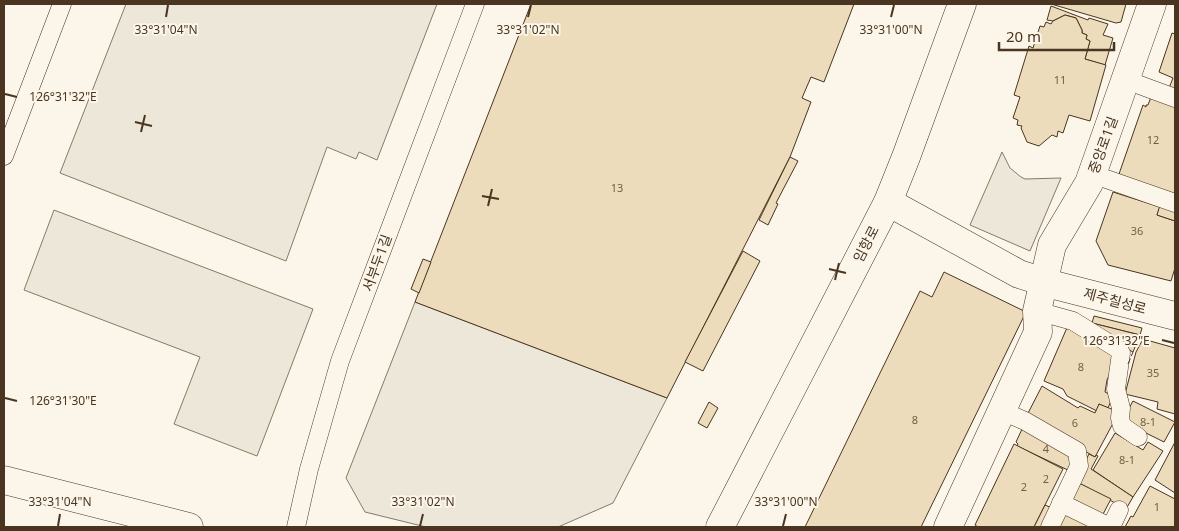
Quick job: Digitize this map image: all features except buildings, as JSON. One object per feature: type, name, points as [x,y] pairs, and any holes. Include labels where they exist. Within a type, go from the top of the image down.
[{"type":"street","name":"임항로","points":[[720,527],[888,202],[962,4]]},
{"type":"street","name":"중앙로1길","points":[[1037,322],[1048,283],[1052,245],[1089,183],[1152,4]]},
{"type":"street","name":"제주칠성로","points":[[888,202],[1019,274],[1175,316]]},
{"type":"street","points":[[948,527],[1002,410],[1037,322]]},
{"type":"street","points":[[4,480],[189,527]]},
{"type":"lane","points":[[4,156],[62,4]]},
{"type":"lane","name":"서부두1길","points":[[296,527],[309,470],[340,361],[475,4]]},
{"type":"lane","points":[[1126,80],[1175,98]]},
{"type":"lane","points":[[1092,174],[1175,203]]},
{"type":"lane","points":[[1037,322],[1073,321],[1118,349],[1121,353],[1116,389],[1121,408],[1120,418],[1122,426],[1138,437]]},
{"type":"lane","points":[[1002,410],[1077,451],[1079,466],[1050,527]]},
{"type":"lane","points":[[1061,503],[1110,527],[1119,510]]},
{"type":"shaded area","points":[[126,4],[437,4],[377,160],[359,152],[356,159],[327,147],[286,261],[60,173]]},
{"type":"shaded area","points":[[1002,152],[1010,168],[1025,179],[1061,178],[1030,251],[970,225]]},
{"type":"shaded area","points":[[54,210],[313,309],[257,456],[174,424],[200,357],[24,290]]},
{"type":"shaded area","points":[[415,302],[667,398],[613,503],[558,527],[426,527],[365,512],[346,478]]},
{"type":"fence","points":[[1128,364],[1133,352]]}]
